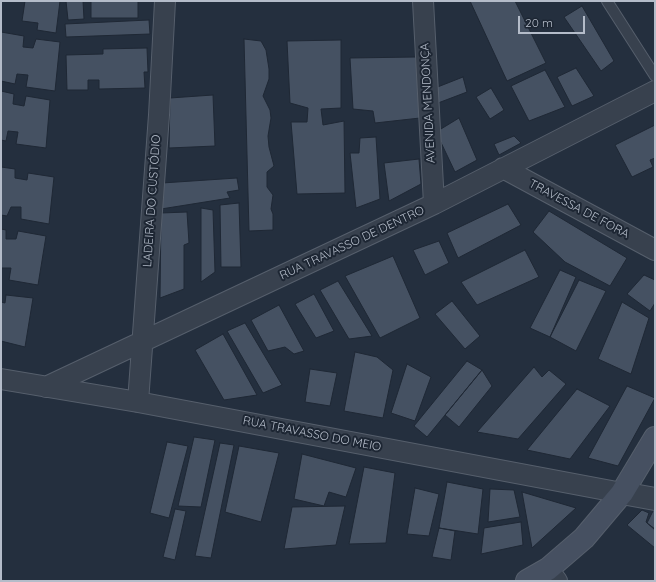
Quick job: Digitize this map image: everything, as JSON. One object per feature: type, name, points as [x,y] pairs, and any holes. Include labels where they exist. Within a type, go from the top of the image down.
[{"type":"main road","points":[[527,581],[552,575],[622,493],[655,438]]},
{"type":"street","name":"LADEIRA DO CUSTÓDIO","points":[[138,402],[165,1]]},
{"type":"street","name":"AVENIDA MENDONÇA","points":[[423,1],[434,204]]},
{"type":"street","name":"RUA TRAVASSO DE DENTRO","points":[[46,387],[434,204],[655,91]]},
{"type":"street","name":"TRAVESSA DE FORA","points":[[503,168],[655,250]]},
{"type":"street","name":"RUA TRAVASSO DO MEIO","points":[[1,378],[138,402],[622,493]]},
{"type":"street","points":[[622,493],[655,499]]},
{"type":"lane","points":[[607,1],[655,76]]},
{"type":"building","points":[[25,1],[60,1],[56,33],[37,30],[38,23],[22,21]]},
{"type":"building","points":[[66,1],[83,1],[84,19],[68,20]]},
{"type":"building","points":[[91,1],[138,1],[138,18],[91,18]]},
{"type":"building","points":[[470,1],[515,1],[546,63],[507,81]]},
{"type":"building","points":[[582,6],[614,61],[601,71],[564,17]]},
{"type":"building","points":[[149,20],[150,34],[66,37],[65,24]]},
{"type":"building","points":[[1,32],[24,36],[23,47],[33,48],[36,39],[60,42],[55,91],[26,87],[28,75],[17,74],[15,84],[1,81]]},
{"type":"building","points":[[244,39],[261,41],[266,50],[269,69],[269,79],[263,96],[270,110],[271,118],[268,136],[274,166],[267,172],[267,187],[273,195],[271,209],[273,214],[273,230],[249,231]]},
{"type":"building","points":[[341,40],[341,108],[321,109],[323,125],[344,121],[345,193],[297,194],[291,122],[307,122],[308,108],[290,103],[287,41]]},
{"type":"building","points":[[147,48],[148,72],[144,72],[145,88],[99,89],[99,80],[88,80],[88,90],[67,90],[66,55],[103,54],[103,49]]},
{"type":"building","points":[[416,57],[420,118],[375,123],[373,111],[353,109],[350,58]]},
{"type":"building","points":[[576,68],[594,96],[572,106],[557,77]]},
{"type":"building","points":[[545,70],[565,107],[529,121],[511,86]]},
{"type":"building","points":[[463,77],[467,92],[438,103],[435,88]]},
{"type":"building","points":[[491,88],[504,110],[490,119],[476,97]]},
{"type":"building","points":[[1,91],[14,94],[13,104],[24,106],[26,96],[50,100],[46,148],[16,144],[18,132],[8,131],[6,141],[1,140]]},
{"type":"building","points":[[213,95],[215,146],[169,148],[170,98]]},
{"type":"building","points":[[459,118],[477,160],[455,172],[436,132]]},
{"type":"building","points":[[655,125],[655,158],[650,160],[653,167],[632,177],[615,145]]},
{"type":"building","points":[[514,136],[521,143],[499,155],[494,144]]},
{"type":"building","points":[[376,137],[380,199],[356,208],[350,153],[359,153],[360,138]]},
{"type":"building","points":[[419,159],[421,184],[389,201],[384,163]]},
{"type":"building","points":[[1,167],[15,169],[15,178],[27,180],[28,173],[54,177],[49,224],[21,219],[21,207],[11,207],[7,216],[1,215]]},
{"type":"building","points":[[237,178],[239,190],[227,192],[230,198],[161,209],[162,183]]},
{"type":"building","points":[[239,203],[241,267],[221,267],[220,205]]},
{"type":"building","points":[[508,204],[521,225],[458,258],[447,233]]},
{"type":"building","points":[[201,208],[213,210],[215,272],[201,282]]},
{"type":"building","points":[[549,211],[627,258],[610,286],[565,262],[533,232]]},
{"type":"building","points":[[187,212],[189,243],[184,245],[184,289],[160,298],[161,213]]},
{"type":"building","points":[[1,229],[6,230],[6,239],[16,239],[18,231],[46,236],[38,285],[9,280],[11,268],[1,268]]},
{"type":"building","points":[[439,241],[449,263],[425,275],[413,250]]},
{"type":"building","points":[[525,250],[539,277],[477,305],[461,282]]},
{"type":"building","points":[[393,256],[420,318],[380,338],[345,276]]},
{"type":"building","points":[[560,270],[576,277],[550,337],[530,328]]},
{"type":"building","points":[[644,275],[655,280],[655,303],[650,311],[627,294]]},
{"type":"building","points":[[579,280],[606,291],[576,351],[550,337]]},
{"type":"building","points":[[338,281],[372,336],[349,339],[320,290]]},
{"type":"building","points":[[314,294],[334,331],[316,338],[295,304]]},
{"type":"building","points":[[6,295],[33,298],[25,347],[1,341],[1,302],[5,303]]},
{"type":"building","points":[[452,301],[480,336],[465,349],[435,314]]},
{"type":"building","points":[[622,302],[649,318],[631,374],[598,359]]},
{"type":"building","points":[[279,305],[304,351],[294,354],[285,347],[268,351],[251,320]]},
{"type":"building","points":[[245,323],[282,385],[263,393],[227,331]]},
{"type":"building","points":[[223,334],[257,395],[224,400],[195,350]]},
{"type":"building","points":[[355,352],[377,357],[393,370],[383,418],[344,411]]},
{"type":"building","points":[[467,361],[482,370],[427,437],[414,426]]},
{"type":"building","points":[[407,364],[431,377],[415,421],[391,413]]},
{"type":"building","points":[[534,367],[542,377],[549,370],[566,384],[518,439],[477,432]]},
{"type":"building","points":[[310,369],[337,373],[330,406],[305,402]]},
{"type":"building","points":[[482,370],[492,386],[459,427],[445,415]]},
{"type":"building","points":[[627,386],[655,398],[618,466],[588,458]]},
{"type":"building","points":[[577,389],[610,406],[570,459],[527,450]]},
{"type":"building","points":[[194,437],[215,440],[201,507],[178,506]]},
{"type":"building","points":[[167,442],[188,446],[169,518],[150,513]]},
{"type":"building","points":[[220,443],[234,445],[211,558],[195,556]]},
{"type":"building","points":[[239,446],[279,453],[261,522],[225,512]]},
{"type":"building","points":[[302,454],[356,468],[346,497],[329,492],[324,506],[294,499]]},
{"type":"building","points":[[364,467],[395,473],[386,543],[349,544]]},
{"type":"building","points":[[447,482],[483,489],[478,534],[439,528]]},
{"type":"building","points":[[415,488],[439,494],[429,536],[407,534]]},
{"type":"building","points":[[490,489],[514,490],[520,517],[488,522]]},
{"type":"building","points":[[522,492],[576,508],[532,548]]},
{"type":"building","points":[[345,506],[336,545],[284,549],[292,507]]},
{"type":"building","points":[[175,509],[186,511],[175,560],[163,557]]},
{"type":"building","points":[[655,509],[655,529],[647,523]]},
{"type":"building","points":[[642,510],[649,513],[646,522],[655,530],[655,548],[627,525]]},
{"type":"building","points":[[521,522],[523,545],[481,554],[484,528]]},
{"type":"building","points":[[439,528],[455,531],[451,560],[432,557]]}]
